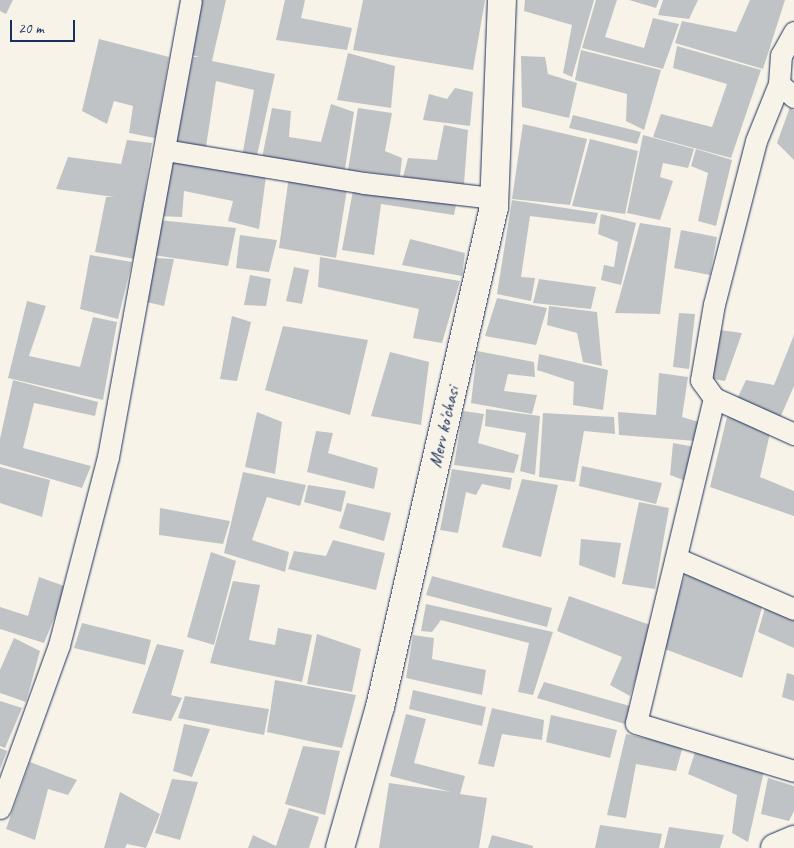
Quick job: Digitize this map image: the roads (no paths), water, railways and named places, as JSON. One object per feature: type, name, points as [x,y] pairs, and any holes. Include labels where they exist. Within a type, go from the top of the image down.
[{"type":"street","points":[[0,808],[59,645],[90,527],[165,150],[191,0]]},
{"type":"street","name":"Merv ko'chasi","points":[[340,848],[380,707],[494,198],[502,0]]},
{"type":"street","points":[[794,32],[781,55],[786,90],[756,142],[714,304],[701,380],[714,398],[794,434]]},
{"type":"street","points":[[165,150],[364,183],[494,198]]},
{"type":"street","points":[[714,398],[636,723],[794,771]]},
{"type":"street","points":[[676,558],[794,609]]},
{"type":"street","points":[[775,848],[794,840]]}]
